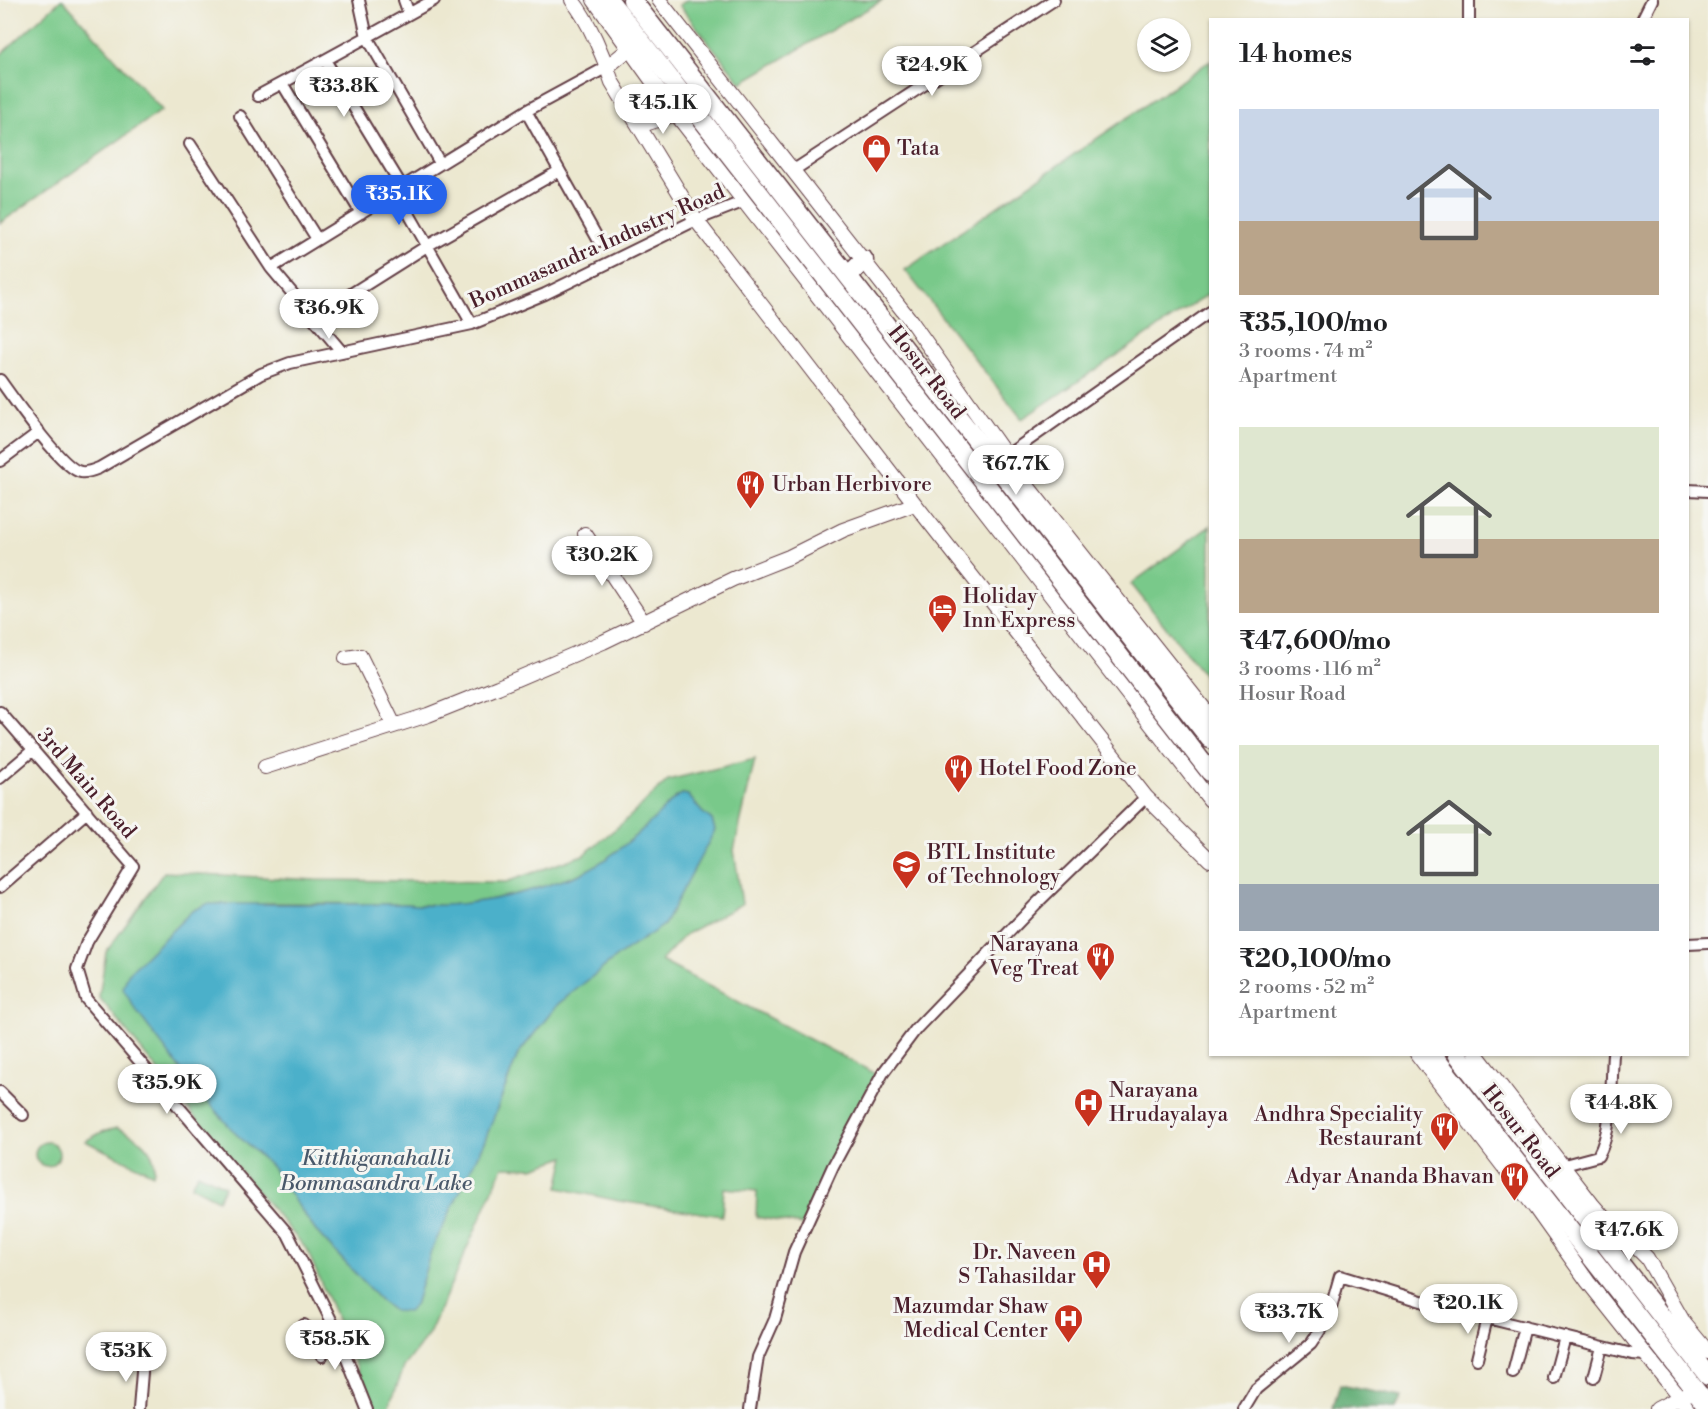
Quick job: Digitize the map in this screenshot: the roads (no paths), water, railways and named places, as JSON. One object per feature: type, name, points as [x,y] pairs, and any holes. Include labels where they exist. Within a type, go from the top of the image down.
[{"type":"highway","name":"Hosur Road","points":[[609,0],[1173,738],[1209,770]]},
{"type":"highway","name":"Hosur Road","points":[[632,0],[1209,738]]},
{"type":"highway","points":[[848,276],[860,255]]},
{"type":"highway","name":"Hosur Road","points":[[1433,1056],[1688,1399],[1708,1406]]},
{"type":"highway","name":"Hosur Road","points":[[1459,1056],[1555,1168],[1708,1376]]},
{"type":"street","points":[[359,0],[367,37],[440,163]]},
{"type":"street","points":[[404,0],[409,14]]},
{"type":"street","points":[[258,96],[434,0]]},
{"type":"street","points":[[594,0],[676,114],[744,201],[1173,738],[1209,798]]},
{"type":"street","points":[[659,0],[911,321],[1006,456],[1209,715]]},
{"type":"street","points":[[794,170],[1054,0]]},
{"type":"street","points":[[1468,0],[1469,18]]},
{"type":"street","points":[[1643,18],[1649,1]]},
{"type":"street","points":[[577,2],[612,82],[696,220],[915,504],[1146,797],[1209,859]]},
{"type":"street","points":[[271,268],[526,111],[607,67],[629,50]]},
{"type":"street","points":[[325,60],[398,180]]},
{"type":"street","points":[[282,83],[361,213]]},
{"type":"street","points":[[526,111],[598,241]]},
{"type":"street","points":[[639,126],[676,114]]},
{"type":"street","points":[[240,116],[317,240]]},
{"type":"street","points":[[190,144],[271,268],[342,352]]},
{"type":"street","points":[[313,318],[427,246],[559,171]]},
{"type":"street","points":[[396,191],[472,324]]},
{"type":"street","name":"Bommasandra Industry Road","points":[[0,381],[69,467],[81,473],[99,468],[261,374],[290,363],[472,324],[545,294],[696,220],[744,201]]},
{"type":"street","points":[[1006,456],[1209,313]]},
{"type":"street","points":[[0,460],[39,432]]},
{"type":"street","points":[[1689,490],[1708,491]]},
{"type":"street","points":[[265,767],[428,715],[498,687],[644,623],[733,579],[789,557],[843,530],[915,504]]},
{"type":"street","points":[[585,534],[644,623]]},
{"type":"street","points":[[346,658],[360,656],[393,725]]},
{"type":"street","name":"3rd Main Road","points":[[0,712],[133,866],[87,942],[76,969],[86,999],[288,1234],[332,1322],[367,1409]]},
{"type":"street","points":[[0,778],[33,750]]},
{"type":"street","points":[[750,1409],[758,1357],[775,1319],[794,1252],[832,1166],[883,1073],[916,1029],[1036,904],[1146,797]]},
{"type":"street","points":[[0,887],[87,812]]},
{"type":"street","points":[[1689,944],[1708,943]]},
{"type":"street","points":[[1419,1056],[1646,1355],[1688,1399],[1657,1409]]},
{"type":"street","points":[[1477,1056],[1555,1168],[1647,1258],[1684,1323],[1708,1352]]},
{"type":"street","points":[[1555,1168],[1598,1156],[1603,1147],[1613,1056]]},
{"type":"street","points":[[0,1092],[23,1115]]},
{"type":"street","points":[[1244,1409],[1256,1389],[1311,1344],[1328,1318],[1340,1276],[1431,1304],[1602,1347],[1646,1355]]},
{"type":"street","points":[[1477,1359],[1487,1318]]},
{"type":"street","points":[[304,1324],[322,1356]]},
{"type":"street","points":[[1513,1373],[1526,1327]]},
{"type":"street","points":[[1554,1378],[1565,1337]]},
{"type":"street","points":[[1594,1377],[1602,1347]]},
{"type":"street","points":[[139,1409],[142,1360]]},
{"type":"water","name":"Kitthiganahalli Bommasandra Lake","points":[[682,794],[688,795],[712,820],[715,830],[664,925],[619,955],[558,1004],[518,1054],[485,1140],[431,1251],[415,1305],[408,1312],[394,1311],[381,1301],[315,1230],[271,1166],[235,1133],[186,1077],[135,1009],[123,989],[128,974],[192,911],[207,904],[441,905],[477,902],[513,895],[570,878],[595,866],[632,839]]},
{"type":"place","name":"Tata","points":[[876,174]]},
{"type":"place","name":"Urban Herbivore","points":[[751,510]]},
{"type":"place","name":"Holiday Inn Express","points":[[942,634]]},
{"type":"place","name":"Hotel Food Zone","points":[[958,794]]},
{"type":"place","name":"BTL Institute of Technology","points":[[906,890]]},
{"type":"place","name":"Narayana Veg Treat","points":[[1100,982]]},
{"type":"place","name":"Narayana Hrudayalaya","points":[[1088,1128]]},
{"type":"place","name":"Andhra Speciality Restaurant","points":[[1444,1152]]},
{"type":"place","name":"Adyar Ananda Bhavan","points":[[1515,1202]]},
{"type":"place","name":"Dr. Naveen S Tahasildar","points":[[1097,1290]]},
{"type":"place","name":"Mazumdar Shaw Medical Center","points":[[1069,1344]]}]
